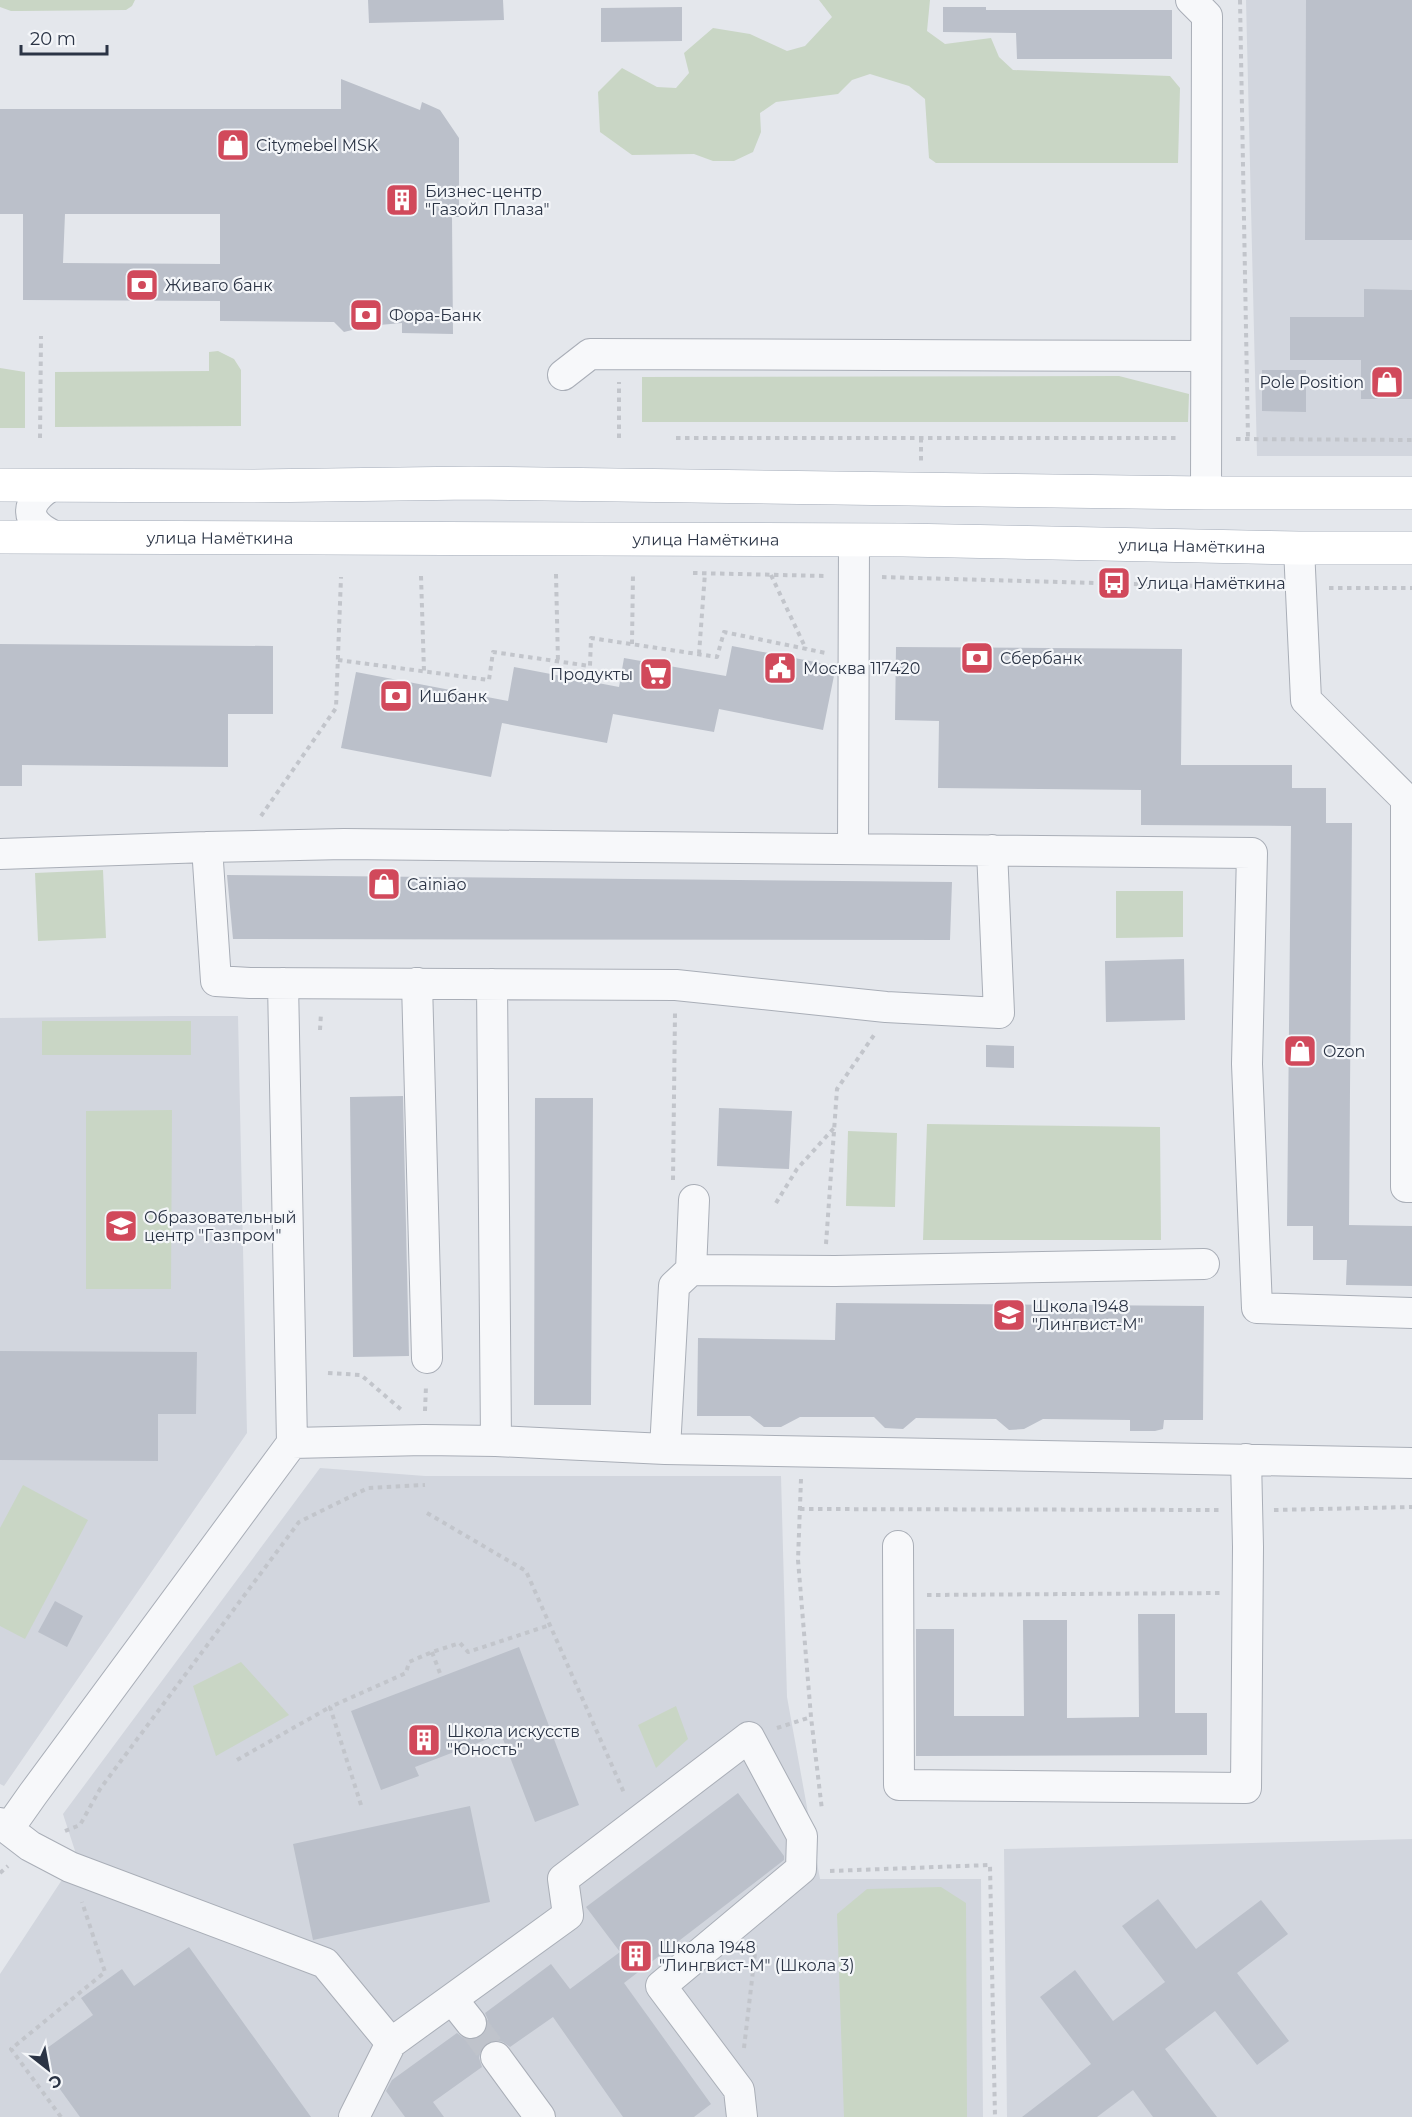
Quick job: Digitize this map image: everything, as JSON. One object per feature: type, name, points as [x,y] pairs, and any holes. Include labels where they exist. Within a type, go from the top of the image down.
[{"type":"main road","points":[[0,485],[252,486],[472,483],[1206,493],[1412,493]]},
{"type":"main road","name":"улица Намёткина","points":[[0,537],[854,540],[1412,548]]},
{"type":"street","points":[[1191,0],[1207,16],[1206,493]]},
{"type":"street","points":[[563,375],[590,354],[1206,356]]},
{"type":"street","points":[[53,485],[34,499],[30,510],[37,527],[55,536]]},
{"type":"street","points":[[853,848],[854,540]]},
{"type":"street","points":[[1299,548],[1306,700],[1409,803],[1406,1187],[1412,1187]]},
{"type":"street","points":[[0,854],[344,844],[1252,853],[1246,1064],[1257,1308],[1412,1313]]},
{"type":"street","points":[[207,847],[216,981],[675,985],[886,1007],[999,1013],[992,850]]},
{"type":"street","points":[[283,983],[292,1443],[33,1794],[4,1826],[30,1846],[70,1867],[325,1963],[392,2043]]},
{"type":"street","points":[[417,983],[427,1358]]},
{"type":"street","points":[[492,984],[496,1441]]},
{"type":"street","points":[[683,1192],[691,1270]]},
{"type":"street","points":[[664,1449],[674,1286],[691,1270],[835,1271],[1203,1264]]},
{"type":"street","points":[[292,1443],[424,1435],[664,1449],[1412,1462]]},
{"type":"street","points":[[898,1546],[899,1785],[1246,1788],[1248,1593],[1246,1459]]},
{"type":"street","points":[[354,2117],[392,2043],[568,1915],[563,1879],[749,1737],[802,1836],[801,1869],[662,1986],[741,2104]]},
{"type":"street","points":[[452,1999],[471,2023]]},
{"type":"street","points":[[496,2057],[540,2117]]},
{"type":"path","points":[[1240,0],[1248,439]]},
{"type":"path","points":[[40,336],[40,438]]},
{"type":"path","points":[[619,354],[619,438]]},
{"type":"path","points":[[676,438],[1412,440]]},
{"type":"path","points":[[921,438],[921,462]]},
{"type":"path","points":[[922,572],[922,578]]},
{"type":"path","points":[[632,644],[633,573]]},
{"type":"path","points":[[686,573],[1300,589],[1412,588]]},
{"type":"path","points":[[699,654],[705,573]]},
{"type":"path","points":[[556,574],[558,662]]},
{"type":"path","points":[[771,574],[806,649]]},
{"type":"path","points":[[421,576],[424,671]]},
{"type":"path","points":[[240,846],[336,708],[341,577]]},
{"type":"path","points":[[338,660],[489,680],[493,652],[590,666],[591,638],[717,657],[724,632],[854,658]]},
{"type":"path","points":[[675,985],[683,1192]]},
{"type":"path","points":[[827,1232],[837,1089],[881,1025],[886,1007]]},
{"type":"path","points":[[776,1203],[797,1169],[834,1128]]},
{"type":"path","points":[[424,1435],[427,1358]]},
{"type":"path","points":[[328,1374],[361,1375],[424,1435]]},
{"type":"path","points":[[80,1825],[100,1789],[299,1522],[368,1488],[425,1485]]},
{"type":"path","points":[[800,1509],[1412,1508]]},
{"type":"path","points":[[427,1513],[526,1571],[637,1823]]},
{"type":"path","points":[[898,1595],[1248,1593]]},
{"type":"path","points":[[237,1760],[330,1707],[406,1672],[409,1662],[432,1652],[460,1643],[468,1652],[550,1625]]},
{"type":"path","points":[[432,1652],[441,1677]]},
{"type":"path","points":[[330,1707],[361,1805]]},
{"type":"path","points":[[61,2117],[11,2049],[105,1972],[70,1867]]},
{"type":"path","points":[[741,2104],[760,1903]]},
{"type":"shaded area","points":[[1246,0],[1412,0],[1412,456],[1257,456]]},
{"type":"shaded area","name":"Образовательный центр \"Газпром\"","points":[[238,1016],[247,1433],[4,1786],[0,1784],[0,1018]]},
{"type":"shaded area","points":[[320,1468],[425,1476],[781,1476],[787,1697],[820,1879],[981,1879],[983,2117],[0,2117],[0,1974],[77,1857],[63,1814]]},
{"type":"shaded area","points":[[1412,1839],[1412,2117],[1007,2117],[1004,1849]]},
{"type":"green space","points":[[0,0],[135,0],[126,10],[11,11],[0,7]]},
{"type":"green space","points":[[819,0],[930,0],[927,31],[945,44],[991,38],[999,57],[1013,70],[1170,76],[1180,88],[1178,163],[936,163],[929,158],[925,99],[909,86],[870,74],[852,80],[838,94],[776,102],[760,113],[761,132],[753,152],[734,161],[713,161],[694,154],[632,155],[600,132],[598,92],[622,68],[657,87],[676,88],[689,73],[684,53],[713,28],[750,34],[787,51],[805,46],[832,17]]},
{"type":"green space","points":[[218,351],[234,359],[241,370],[241,426],[55,427],[55,372],[209,371],[209,352]]},
{"type":"green space","points":[[0,368],[25,372],[25,428],[0,428]]},
{"type":"green space","points":[[1119,376],[1189,394],[1188,422],[642,422],[642,377]]},
{"type":"green space","points":[[103,870],[106,938],[38,941],[35,873]]},
{"type":"green space","points":[[1116,891],[1183,891],[1183,937],[1116,938]]},
{"type":"green space","points":[[42,1021],[191,1021],[191,1055],[42,1055]]},
{"type":"green space","points":[[172,1110],[171,1289],[86,1289],[86,1111]]},
{"type":"green space","points":[[927,1124],[1160,1127],[1161,1240],[923,1240]]},
{"type":"green space","points":[[848,1131],[897,1133],[895,1207],[846,1206]]},
{"type":"green space","points":[[23,1485],[88,1520],[25,1639],[0,1626],[0,1528]]},
{"type":"green space","points":[[241,1662],[289,1715],[216,1756],[193,1686]]},
{"type":"green space","points":[[676,1706],[688,1739],[656,1768],[638,1725]]},
{"type":"green space","points":[[941,1887],[966,1903],[967,2117],[844,2117],[837,1914],[867,1889]]},
{"type":"building","points":[[368,0],[503,0],[504,20],[369,23]]},
{"type":"building","points":[[1306,0],[1412,0],[1412,240],[1305,240]]},
{"type":"building","points":[[682,7],[682,41],[601,42],[601,8]]},
{"type":"building","points":[[943,7],[986,7],[986,10],[1172,10],[1172,59],[1017,59],[1016,33],[943,32]]},
{"type":"building","points":[[341,79],[420,110],[422,102],[440,110],[459,138],[459,217],[452,217],[453,334],[402,333],[402,323],[368,326],[344,332],[334,322],[220,321],[220,301],[23,300],[23,214],[0,214],[0,109],[341,109]],"holes":[[[65,214],[220,214],[220,264],[63,263]]]},
{"type":"building","points":[[1364,289],[1412,290],[1412,399],[1361,399],[1361,360],[1290,360],[1290,317],[1364,317]]},
{"type":"building","points":[[1262,370],[1306,370],[1306,412],[1262,411]]},
{"type":"building","points":[[0,644],[273,646],[273,714],[228,714],[228,767],[22,765],[22,786],[0,786]]},
{"type":"building","points":[[732,646],[836,666],[823,730],[719,709],[714,732],[613,714],[607,743],[502,723],[491,777],[341,748],[356,672],[508,701],[514,667],[619,687],[624,658],[726,676]]},
{"type":"building","points":[[896,647],[1182,649],[1181,765],[1292,765],[1292,788],[1326,788],[1326,823],[1352,823],[1349,1225],[1412,1226],[1412,1286],[1346,1285],[1347,1260],[1313,1260],[1313,1226],[1287,1226],[1291,826],[1141,825],[1141,790],[938,788],[939,721],[895,720]]},
{"type":"building","points":[[227,875],[952,882],[950,940],[233,939]]},
{"type":"building","points":[[1184,959],[1185,1020],[1106,1022],[1105,961]]},
{"type":"building","points":[[986,1045],[1014,1046],[1014,1068],[986,1067]]},
{"type":"building","points":[[403,1096],[409,1356],[353,1357],[350,1097]]},
{"type":"building","points":[[535,1098],[593,1098],[591,1405],[534,1405]]},
{"type":"building","points":[[719,1108],[792,1111],[789,1169],[717,1166]]},
{"type":"building","points":[[836,1303],[1204,1306],[1203,1420],[1164,1420],[1163,1429],[1130,1431],[1130,1420],[1043,1419],[1024,1429],[1009,1430],[996,1419],[916,1418],[903,1429],[885,1428],[874,1417],[800,1417],[781,1427],[764,1427],[750,1416],[697,1416],[698,1338],[835,1340]]},
{"type":"building","points":[[0,1351],[197,1352],[196,1414],[158,1414],[158,1461],[0,1460]]},
{"type":"building","points":[[55,1601],[83,1616],[67,1647],[38,1632]]},
{"type":"building","points":[[1138,1614],[1175,1614],[1175,1713],[1207,1713],[1207,1755],[916,1756],[916,1629],[954,1629],[954,1716],[1024,1716],[1023,1620],[1067,1620],[1067,1718],[1139,1717]]},
{"type":"building","name":"Школа искусств \"Юность\"","points":[[519,1647],[579,1805],[535,1822],[501,1734],[415,1767],[419,1776],[381,1790],[351,1711]]},
{"type":"building","name":"Школа 1948 \"Лингвист-М\" (Школа 3)","points":[[738,1793],[784,1856],[784,1860],[624,1983],[711,2104],[694,2117],[623,2117],[553,2017],[510,2047],[495,2040],[485,2043],[479,2058],[482,2067],[433,2102],[444,2117],[405,2117],[386,2091],[392,2080],[457,2033],[465,2039],[474,2040],[481,2037],[487,2029],[488,2020],[485,2013],[551,1964],[570,1989],[620,1952],[586,1907]]},
{"type":"building","points":[[470,1806],[490,1902],[313,1940],[293,1844]]},
{"type":"building","points":[[1158,1899],[1196,1949],[1261,1900],[1288,1934],[1237,1973],[1289,2041],[1257,2065],[1215,2011],[1165,2049],[1217,2117],[1153,2117],[1133,2090],[1097,2117],[1022,2117],[1091,2064],[1040,1997],[1075,1970],[1113,2021],[1165,1982],[1122,1926]]},
{"type":"building","points":[[189,1947],[311,2117],[80,2117],[36,2056],[93,2015],[81,1998],[122,1969],[134,1986]]},
{"type":"tunnel","points":[[471,2023],[496,2057]]},
{"type":"place","name":"Citymebel MSK","points":[[233,145]]},
{"type":"place","name":"Бизнес-центр \"Газойл Плаза\"","points":[[402,200]]},
{"type":"place","name":"Живаго банк","points":[[142,285]]},
{"type":"place","name":"Фора-Банк","points":[[366,315]]},
{"type":"place","name":"Pole Position","points":[[1387,382]]},
{"type":"place","name":"Улица Намёткина","points":[[1114,583]]},
{"type":"place","name":"Сбербанк","points":[[977,658]]},
{"type":"place","name":"Москва 117420","points":[[780,668]]},
{"type":"place","name":"Продукты","points":[[656,674]]},
{"type":"place","name":"Ишбанк","points":[[396,696]]},
{"type":"place","name":"Cainiao","points":[[384,884]]},
{"type":"place","name":"Ozon","points":[[1300,1051]]},
{"type":"place","name":"Образовательный центр \"Газпром\"","points":[[121,1226]]},
{"type":"place","name":"Школа 1948 \"Лингвист-М\"","points":[[1009,1315]]},
{"type":"place","name":"Школа искусств \"Юность\"","points":[[424,1740]]},
{"type":"place","name":"Школа 1948 \"Лингвист-М\" (Школа 3)","points":[[636,1956]]}]
